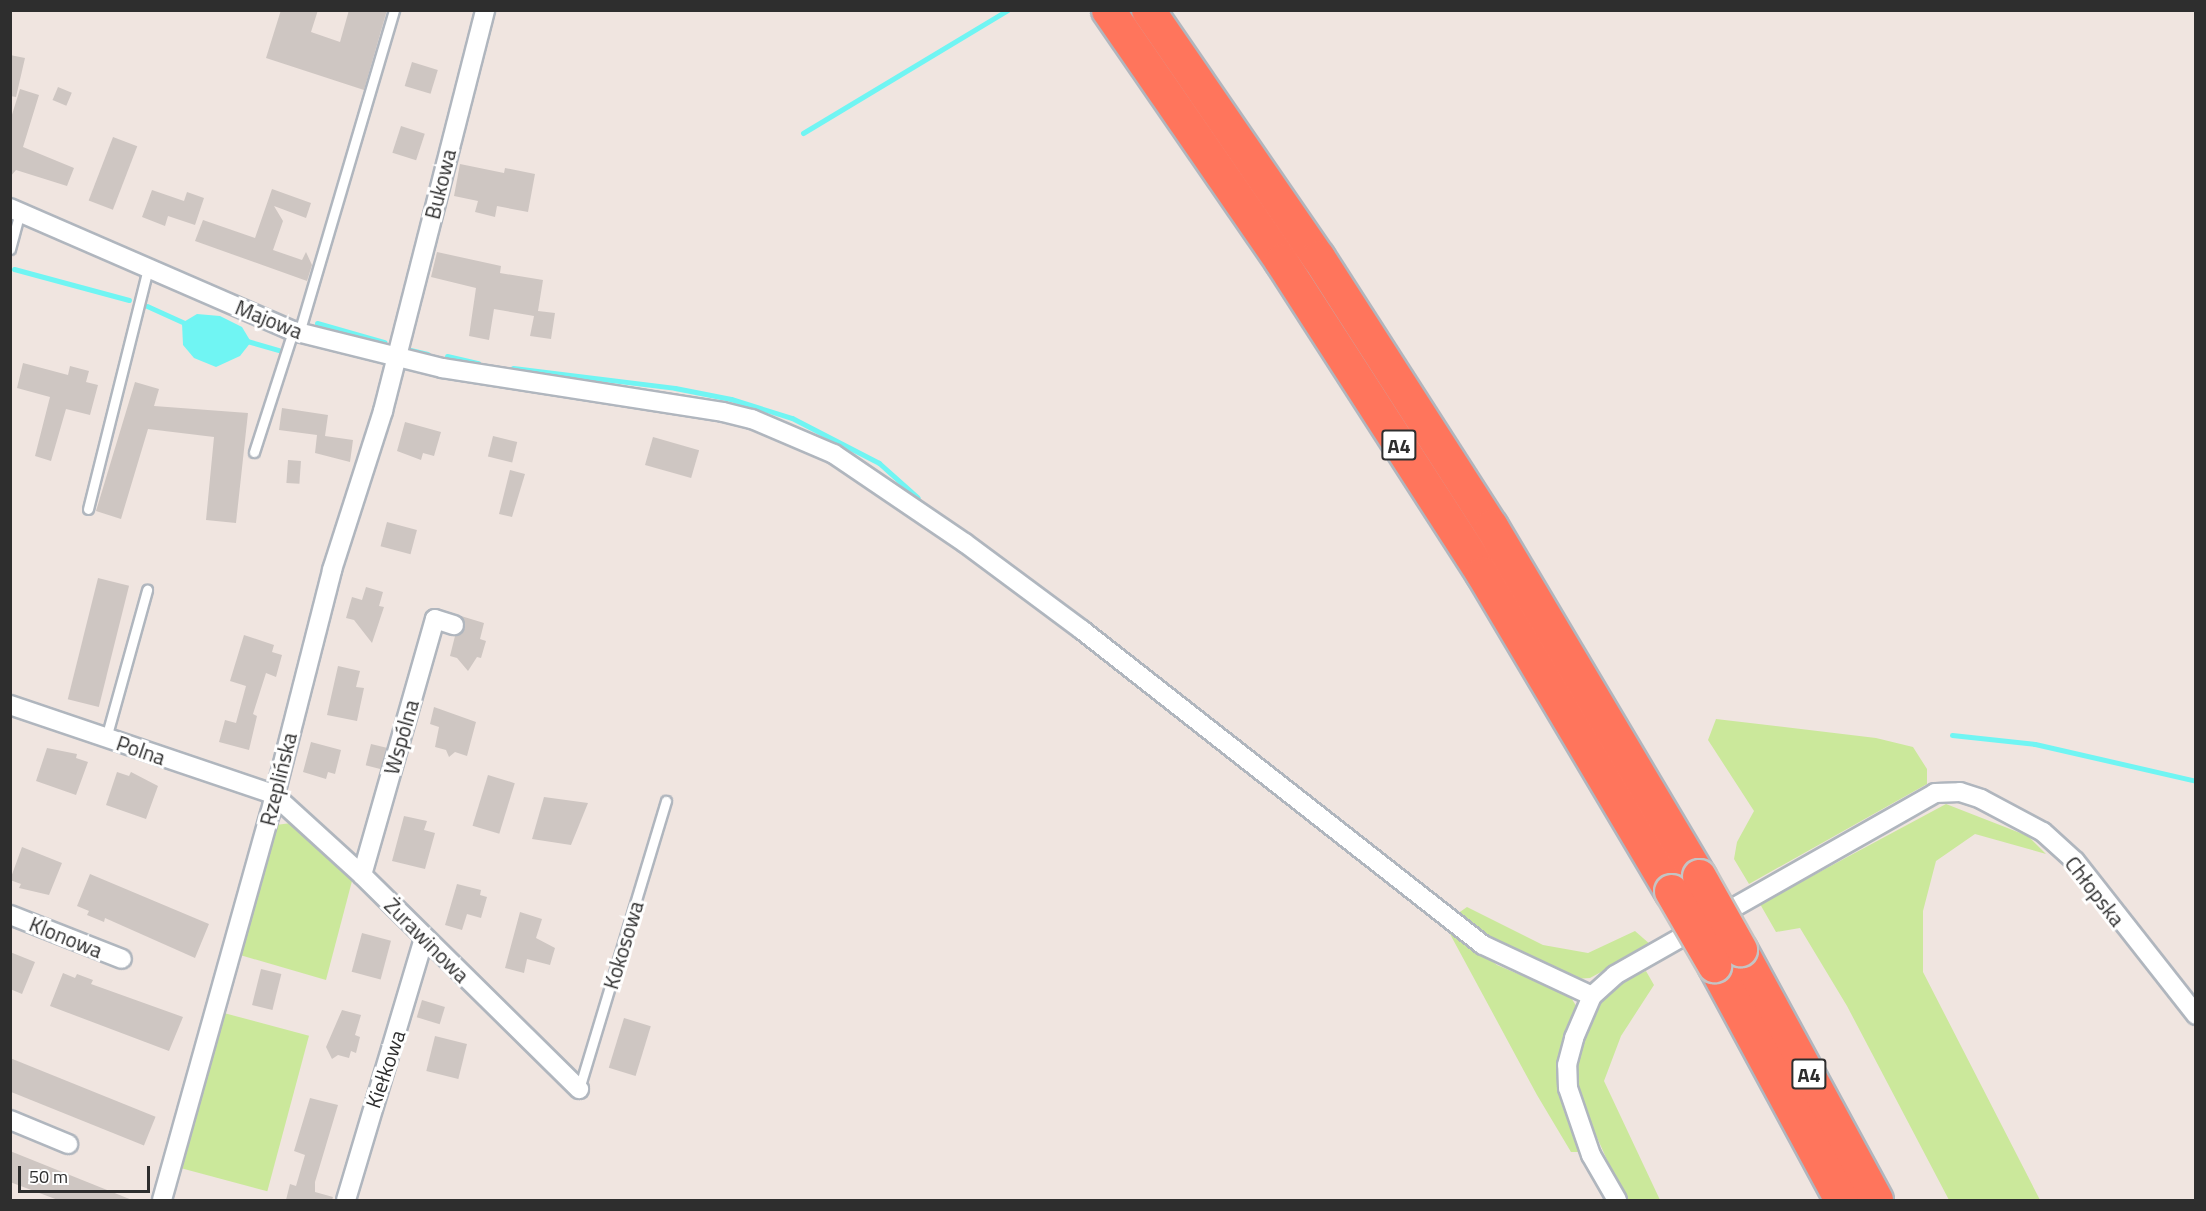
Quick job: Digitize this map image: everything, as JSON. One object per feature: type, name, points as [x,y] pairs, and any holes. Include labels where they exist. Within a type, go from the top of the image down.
[{"type":"highway","name":"A4","points":[[1108,10],[1281,261],[1685,884]]},
{"type":"highway","name":"A4","points":[[1148,10],[1318,257],[1491,526],[1685,884],[1727,957],[1876,1200]]},
{"type":"highway","name":"A4","points":[[1727,957],[1840,1200]]},
{"type":"street","name":"Bukowa","points":[[397,359],[485,10]]},
{"type":"street","name":"Majowa","points":[[15,210],[296,332],[397,359],[541,385],[723,412],[762,423],[834,454],[965,543],[1082,630],[1483,945],[1592,996]]},
{"type":"street","name":"Rzeplińska","points":[[162,1200],[332,570],[364,479],[397,359]]},
{"type":"street","name":"Wspólna","points":[[362,875],[435,619],[454,625]]},
{"type":"street","name":"Polna","points":[[10,705],[273,794]]},
{"type":"street","name":"Chłopska","points":[[1592,996],[1615,975],[1935,793],[1960,792],[1981,799],[2043,832],[2075,861],[2196,1016]]},
{"type":"street","name":"Żurawinowa","points":[[273,794],[362,875],[579,1089]]},
{"type":"street","name":"Klonowa","points":[[10,915],[122,959]]},
{"type":"street","name":"Kiełkowa","points":[[346,1200],[424,938]]},
{"type":"street","points":[[1592,996],[1574,1038],[1567,1065],[1568,1088],[1591,1155],[1617,1200]]},
{"type":"street","points":[[10,1120],[68,1144]]},
{"type":"lane","points":[[254,452],[296,332],[394,10]]},
{"type":"lane","points":[[10,249],[15,210]]},
{"type":"lane","points":[[88,509],[148,269]]},
{"type":"lane","points":[[106,738],[147,590]]},
{"type":"lane","name":"Kokosowa","points":[[579,1089],[666,801]]},
{"type":"green space","points":[[1716,719],[1876,738],[1913,747],[1927,769],[1927,784],[1749,884],[1734,859],[1737,842],[1754,811],[1708,740]]},
{"type":"green space","points":[[1946,804],[2028,836],[2046,854],[1975,834],[1936,861],[1923,911],[1923,972],[2040,1200],[1949,1200],[1847,1006],[1800,928],[1776,932],[1760,904]]},
{"type":"green space","points":[[291,823],[352,881],[326,980],[240,955],[276,825]]},
{"type":"green space","points":[[1467,907],[1543,945],[1588,953],[1635,931],[1651,945],[1590,978],[1575,979],[1520,956],[1457,914]]},
{"type":"green space","points":[[1455,932],[1497,965],[1570,996],[1580,1012],[1557,1067],[1563,1101],[1583,1152],[1571,1152],[1537,1095],[1450,934]]},
{"type":"green space","points":[[1646,971],[1654,985],[1621,1036],[1604,1081],[1660,1200],[1625,1200],[1582,1104],[1577,1082],[1579,1053],[1599,1004],[1615,985]]},
{"type":"green space","points":[[224,1013],[309,1036],[267,1191],[182,1169]]},
{"type":"water","points":[[197,314],[220,316],[242,327],[251,342],[240,356],[216,367],[194,358],[183,345],[182,323]]},
{"type":"building","points":[[281,10],[318,10],[311,32],[340,42],[349,10],[387,10],[364,90],[266,58]]},
{"type":"building","points":[[10,55],[25,58],[16,97],[10,96]]},
{"type":"building","points":[[412,62],[438,70],[431,94],[405,86]]},
{"type":"building","points":[[58,87],[72,93],[66,106],[53,100]]},
{"type":"building","points":[[20,89],[39,95],[23,147],[74,168],[67,186],[16,170],[10,177],[10,121]]},
{"type":"building","points":[[401,126],[425,134],[416,160],[392,153]]},
{"type":"building","points":[[113,137],[137,146],[113,210],[89,200]]},
{"type":"building","points":[[460,164],[504,173],[505,168],[535,174],[528,212],[497,206],[495,217],[475,212],[478,201],[454,196]]},
{"type":"building","points":[[272,189],[311,203],[306,218],[274,206],[283,221],[273,250],[302,260],[306,252],[312,265],[307,281],[195,241],[203,220],[255,238]]},
{"type":"building","points":[[152,190],[184,201],[187,192],[204,198],[195,225],[168,216],[165,226],[142,217]]},
{"type":"building","points":[[437,252],[501,266],[500,273],[543,280],[538,311],[555,313],[551,339],[530,336],[534,316],[494,309],[489,340],[469,336],[476,288],[431,277]]},
{"type":"building","points":[[23,363],[68,375],[70,366],[89,371],[86,382],[98,385],[90,415],[66,409],[51,461],[35,456],[50,397],[17,388]]},
{"type":"building","points":[[135,382],[159,389],[154,406],[248,413],[236,523],[206,520],[214,437],[148,429],[121,519],[96,511]]},
{"type":"building","points":[[282,408],[328,415],[325,436],[353,440],[350,462],[315,453],[317,435],[279,430]]},
{"type":"building","points":[[405,422],[441,432],[434,456],[423,453],[421,460],[397,451]]},
{"type":"building","points":[[493,436],[517,442],[512,462],[488,456]]},
{"type":"building","points":[[653,437],[699,450],[691,478],[645,465]]},
{"type":"building","points":[[288,460],[301,461],[299,484],[286,483]]},
{"type":"building","points":[[510,470],[525,474],[512,517],[499,514]]},
{"type":"building","points":[[387,522],[417,530],[410,554],[381,546]]},
{"type":"building","points":[[98,578],[129,586],[99,707],[68,699]]},
{"type":"building","points":[[366,587],[383,592],[379,606],[384,607],[372,643],[354,620],[346,618],[352,597],[362,600]]},
{"type":"building","points":[[461,616],[484,623],[480,639],[486,641],[481,658],[477,657],[468,671],[457,658],[450,656],[455,636],[465,628]]},
{"type":"building","points":[[244,635],[274,645],[272,652],[282,655],[276,677],[266,673],[253,714],[257,716],[249,750],[219,742],[225,720],[236,723],[246,686],[230,681]]},
{"type":"building","points":[[338,666],[360,671],[356,687],[364,688],[357,721],[327,715]]},
{"type":"building","points":[[434,707],[476,722],[467,756],[455,752],[449,757],[446,750],[435,747],[439,727],[430,724]]},
{"type":"building","points":[[311,742],[341,750],[335,774],[328,772],[326,779],[303,772]]},
{"type":"building","points":[[371,744],[387,748],[381,769],[366,765]]},
{"type":"building","points":[[47,748],[77,754],[76,758],[88,762],[76,795],[36,781]]},
{"type":"building","points":[[117,772],[129,776],[131,772],[158,786],[146,819],[106,805]]},
{"type":"building","points":[[488,775],[515,783],[499,834],[473,826]]},
{"type":"building","points":[[544,797],[588,803],[571,845],[532,839]]},
{"type":"building","points":[[404,816],[427,821],[424,830],[435,833],[425,869],[392,861]]},
{"type":"building","points":[[22,847],[62,863],[49,895],[19,888],[21,884],[10,880]]},
{"type":"building","points":[[90,874],[209,924],[195,958],[105,918],[104,922],[87,915],[89,911],[77,906]]},
{"type":"building","points":[[457,884],[481,890],[480,895],[487,897],[481,918],[467,914],[462,930],[445,925]]},
{"type":"building","points":[[520,912],[542,919],[536,938],[555,948],[550,965],[527,959],[524,973],[505,968]]},
{"type":"building","points":[[362,933],[391,941],[381,979],[352,972]]},
{"type":"building","points":[[10,952],[35,962],[22,994],[10,989]]},
{"type":"building","points":[[261,969],[281,974],[272,1010],[252,1005]]},
{"type":"building","points":[[63,973],[75,978],[77,974],[93,980],[91,984],[183,1017],[169,1051],[50,1006]]},
{"type":"building","points":[[422,1000],[445,1007],[440,1024],[417,1017]]},
{"type":"building","points":[[342,1010],[361,1015],[355,1035],[360,1037],[356,1053],[351,1051],[349,1058],[338,1055],[332,1059],[326,1047]]},
{"type":"building","points":[[624,1018],[651,1026],[636,1076],[609,1068]]},
{"type":"building","points":[[435,1036],[467,1044],[458,1079],[426,1071]]},
{"type":"building","points":[[10,1058],[156,1117],[144,1146],[10,1091]]},
{"type":"building","points":[[310,1098],[338,1105],[315,1182],[315,1192],[333,1197],[332,1200],[286,1200],[290,1184],[296,1186],[305,1155],[294,1151]]},
{"type":"building","points":[[10,1151],[132,1200],[58,1200],[10,1182]]},
{"type":"waterway","points":[[803,133],[1008,10]]},
{"type":"waterway","points":[[14,269],[129,300]]},
{"type":"waterway","points":[[147,306],[189,325]]},
{"type":"waterway","points":[[317,323],[384,342]]},
{"type":"waterway","points":[[247,341],[279,350]]},
{"type":"waterway","points":[[406,349],[427,354]]},
{"type":"waterway","points":[[447,356],[478,363]]},
{"type":"waterway","points":[[513,368],[675,388],[731,399],[792,418],[879,463],[918,498]]},
{"type":"waterway","points":[[1952,735],[2035,744],[2196,781]]}]
